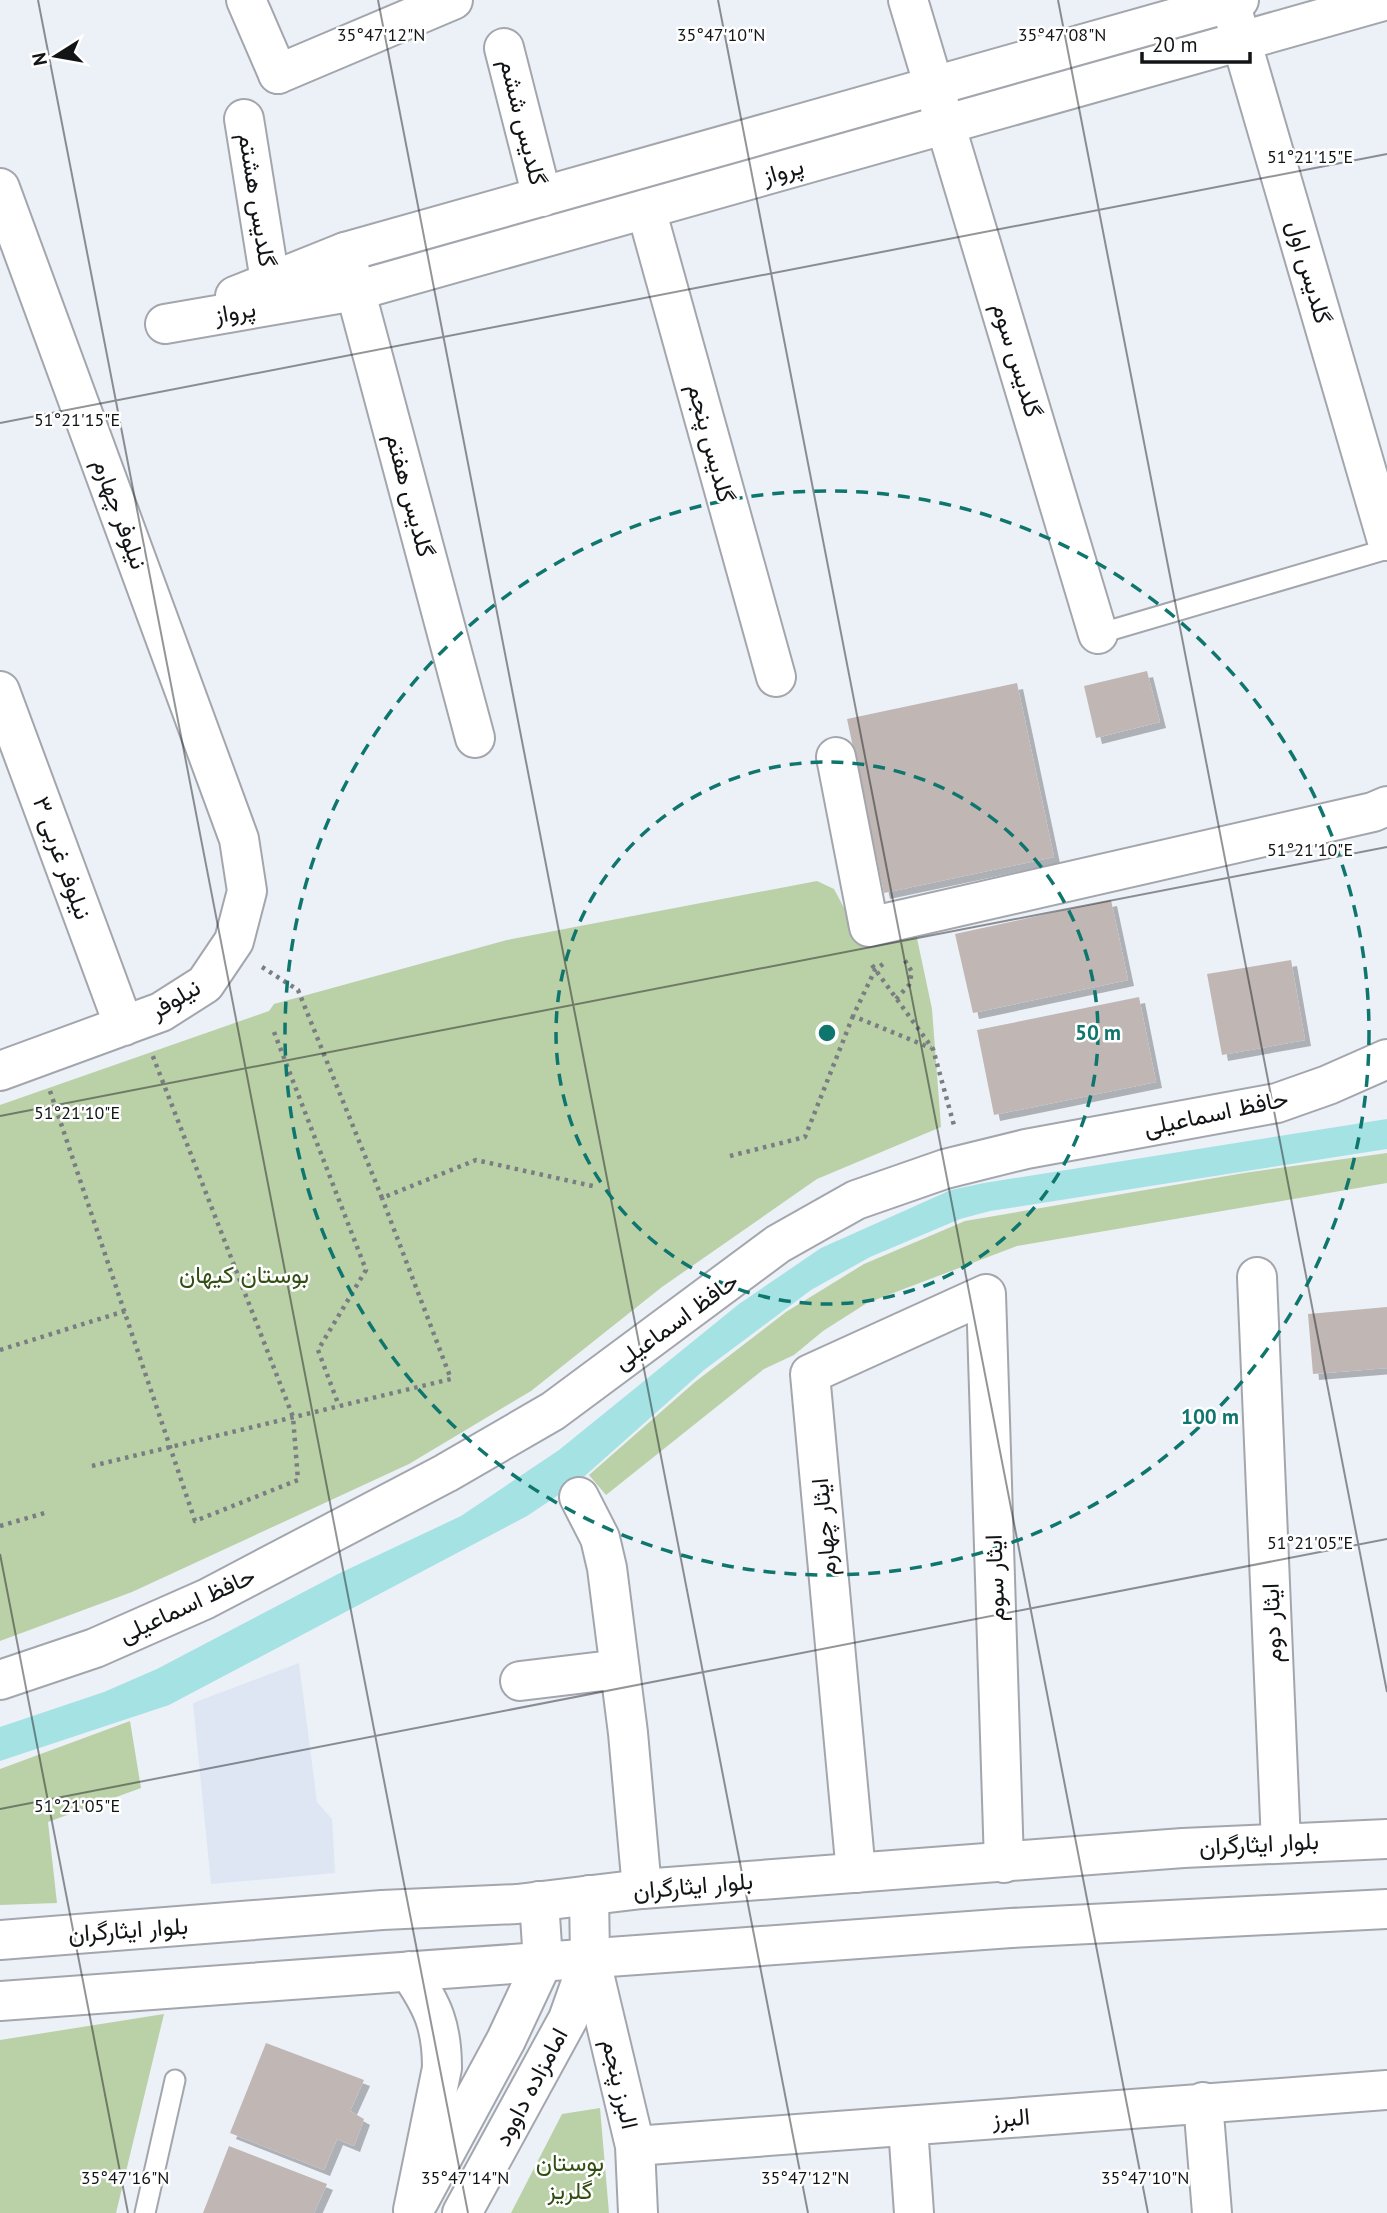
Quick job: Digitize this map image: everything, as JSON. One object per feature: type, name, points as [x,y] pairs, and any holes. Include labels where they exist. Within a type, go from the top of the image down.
[{"type":"street","points":[[246,0],[278,74],[413,8],[453,0]]},
{"type":"street","name":"گلدیس سوم","points":[[908,0],[1098,634]]},
{"type":"street","name":"پرواز","points":[[1233,1],[345,253],[165,324],[355,291],[1387,0]]},
{"type":"street","name":"گلدیس اول","points":[[1233,1],[1242,41],[1387,541]]},
{"type":"street","name":"گلدیس ششم","points":[[504,48],[542,197]]},
{"type":"street","name":"گلدیس هشتم","points":[[244,119],[270,281]]},
{"type":"street","name":"نیلوفر چهارم","points":[[0,188],[239,839]]},
{"type":"street","name":"گلدیس پنجم","points":[[646,209],[776,677]]},
{"type":"street","name":"گلدیس هفتم","points":[[345,253],[475,738]]},
{"type":"street","name":"نیلوفر غربی ۳","points":[[0,691],[132,1023]]},
{"type":"street","points":[[836,757],[869,927],[1373,812],[1387,806]]},
{"type":"street","name":"نیلوفر","points":[[0,1071],[161,1012],[205,984],[231,947],[247,891],[239,839]]},
{"type":"street","name":"حافظ اسماعیلی","points":[[0,1680],[94,1648],[206,1599],[446,1473],[553,1410],[778,1244],[820,1219],[892,1186],[1026,1149],[1277,1103],[1386,1060]]},
{"type":"street","name":"ایثار دوم","points":[[1257,1277],[1281,1843]]},
{"type":"street","name":"ایثار سوم","points":[[986,1294],[1004,1863]]},
{"type":"street","name":"ایثار چهارم","points":[[856,1873],[810,1374],[986,1294]]},
{"type":"street","points":[[579,1497],[600,1538],[620,1669],[642,1889]]},
{"type":"street","points":[[520,1681],[620,1669]]},
{"type":"street","name":"بلوار ایثارگران","points":[[0,1940],[539,1901],[642,1889],[856,1873],[1281,1843],[1387,1839]]},
{"type":"street","points":[[589,1895],[590,1957]]},
{"type":"street","points":[[413,2212],[506,2040],[543,1961],[539,1901]]},
{"type":"street","points":[[0,2001],[1011,1928],[1387,1909]]},
{"type":"street","name":"البرز پنجم","points":[[590,1957],[635,2146],[638,2213]]},
{"type":"street","name":"امامزاده داوود","points":[[462,2213],[568,2019],[590,1957]]},
{"type":"street","points":[[409,1971],[439,2022],[443,2068],[413,2212]]},
{"type":"street","name":"البرز","points":[[635,2146],[1387,2090]]},
{"type":"street","points":[[1203,2102],[1212,2213]]},
{"type":"street","points":[[908,2127],[914,2213]]},
{"type":"lane","points":[[1098,634],[1387,549]]},
{"type":"lane","points":[[145,2213],[176,2080]]},
{"type":"path","points":[[869,927],[868,960],[933,1049],[965,1164]]},
{"type":"path","points":[[92,1466],[450,1379],[382,1198],[298,990],[231,947]]},
{"type":"path","points":[[730,1156],[805,1137],[853,1016],[876,970],[890,959]]},
{"type":"path","points":[[897,999],[909,985],[912,972],[905,959],[898,959]]},
{"type":"path","points":[[853,1016],[933,1049]]},
{"type":"path","points":[[38,1057],[195,1521],[298,1480],[293,1417],[132,1023]]},
{"type":"path","points":[[274,1032],[366,1270],[318,1349],[339,1406]]},
{"type":"path","points":[[382,1198],[477,1160],[597,1187]]},
{"type":"path","points":[[0,1350],[125,1311]]},
{"type":"path","points":[[0,1526],[48,1512]]},
{"type":"shaded area","points":[[299,1663],[317,1802],[332,1819],[335,1873],[211,1884],[193,1703]]},
{"type":"green space","name":"بوستان کیهان","points":[[817,881],[834,889],[859,936],[914,924],[932,1009],[941,1127],[817,1179],[662,1287],[531,1391],[409,1464],[132,1592],[0,1641],[0,1105],[269,1011],[274,1004],[507,940]]},
{"type":"green space","points":[[1387,1153],[1387,1183],[1017,1246],[867,1303],[823,1331],[794,1355],[764,1369],[606,1495],[589,1475],[695,1382],[786,1312],[864,1264],[965,1221],[1244,1173]]},
{"type":"green space","points":[[130,1721],[141,1788],[48,1822],[57,1903],[0,1905],[0,1769]]},
{"type":"green space","points":[[164,2014],[116,2213],[0,2213],[0,2040]]},
{"type":"green space","name":"بوستان گلریز","points":[[600,2108],[609,2213],[511,2213],[562,2114]]},
{"type":"water","points":[[1387,1119],[1387,1149],[990,1211],[960,1219],[870,1257],[811,1290],[704,1370],[578,1482],[527,1516],[169,1705],[0,1761],[0,1727],[104,1692],[157,1669],[338,1574],[461,1516],[559,1450],[739,1304],[821,1248],[951,1190]]},
{"type":"building","points":[[1147,671],[1160,722],[1096,738],[1084,686]]},
{"type":"building","points":[[1017,683],[1054,857],[884,893],[847,719]]},
{"type":"building","points":[[1111,900],[1128,980],[973,1013],[955,934]]},
{"type":"building","points":[[1291,960],[1305,1040],[1222,1055],[1207,974]]},
{"type":"building","points":[[1139,997],[1156,1082],[994,1115],[977,1030]]},
{"type":"building","points":[[1387,1307],[1387,1368],[1313,1374],[1308,1314]]},
{"type":"building","points":[[266,2043],[364,2080],[350,2111],[364,2119],[354,2146],[337,2139],[324,2170],[230,2133]]},
{"type":"building","points":[[229,2146],[327,2184],[314,2213],[203,2213]]}]
